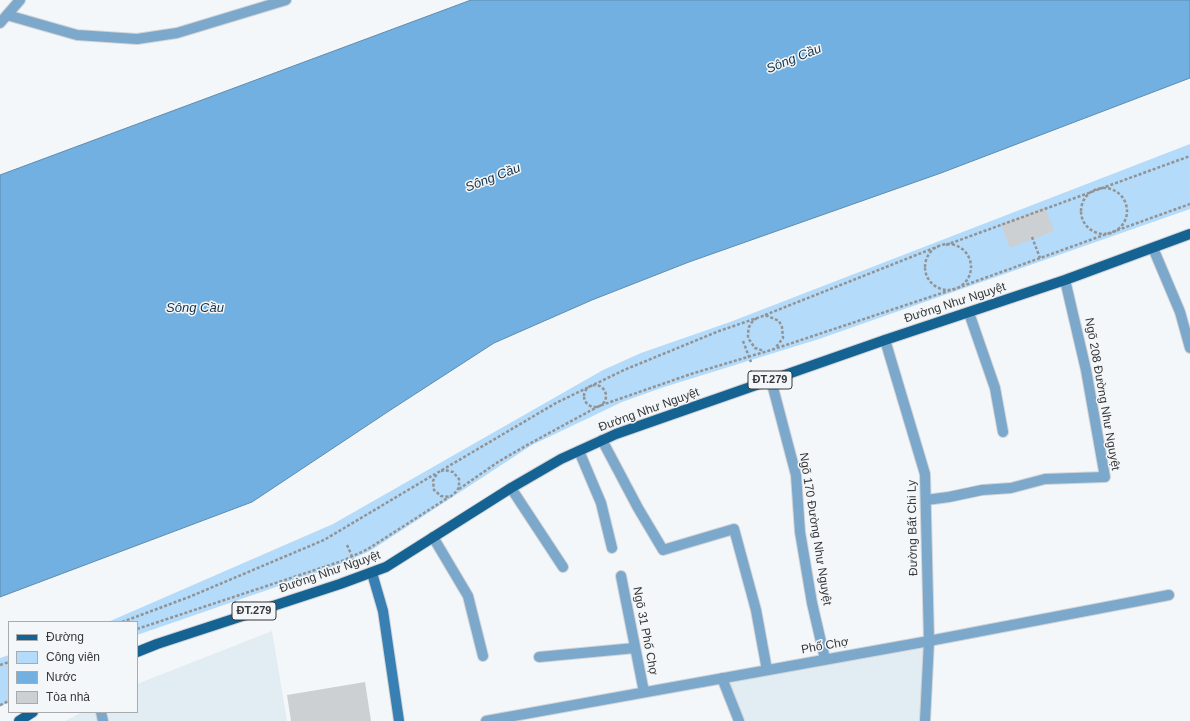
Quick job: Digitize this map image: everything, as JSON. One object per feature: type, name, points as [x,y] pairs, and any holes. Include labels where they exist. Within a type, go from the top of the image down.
[{"type":"main road","name":"Đường Như Nguyệt","points":[[138,652],[372,573],[399,560],[511,488],[561,459],[602,440],[885,340],[1065,280],[1190,234]]},
{"type":"main road","points":[[372,573],[383,611],[399,721]]},
{"type":"main road","points":[[19,721],[31,713]]},
{"type":"street","points":[[0,23],[20,0]]},
{"type":"street","points":[[7,15],[77,35],[137,39],[177,33],[280,1]]},
{"type":"street","points":[[1153,248],[1180,312],[1190,348]]},
{"type":"street","name":"Ngõ 208 Đường Như Nguyệt","points":[[926,500],[982,490],[1011,488],[1045,479],[1105,478],[1086,370],[1065,280]]},
{"type":"street","points":[[969,313],[995,388],[1003,432]]},
{"type":"street","name":"Đường Bất Chi Ly","points":[[885,340],[925,474],[929,640],[924,721]]},
{"type":"street","name":"Ngõ 170 Đường Như Nguyệt","points":[[771,380],[796,475],[800,532],[812,603],[825,659]]},
{"type":"street","points":[[602,440],[638,508],[663,550],[734,528],[756,610],[767,670]]},
{"type":"street","points":[[579,451],[601,504],[612,548]]},
{"type":"street","points":[[511,488],[563,567]]},
{"type":"street","points":[[433,537],[468,596],[483,656]]},
{"type":"street","name":"Ngõ 31 Phố Chợ","points":[[621,576],[644,692]]},
{"type":"street","name":"Phố Chợ","points":[[486,721],[1169,595]]},
{"type":"street","points":[[539,657],[635,648]]},
{"type":"street","points":[[722,678],[740,721]]},
{"type":"path","points":[[946,245],[1190,156]]},
{"type":"path","points":[[1108,188],[1119,194],[1124,200],[1126,214],[1124,222],[1113,232],[1098,233],[1091,230],[1082,218],[1082,204],[1089,193],[1095,190],[1108,188]]},
{"type":"path","points":[[138,628],[342,562],[375,545],[450,497],[459,489],[510,455],[599,406],[691,374],[771,350],[958,288],[1190,204]]},
{"type":"path","points":[[1032,237],[1040,258]]},
{"type":"path","points":[[125,621],[202,591],[324,540],[556,404],[624,370],[662,354],[763,316],[939,246],[952,245],[959,247],[964,250],[968,256],[971,264],[971,271],[964,284],[958,288],[950,290],[943,289],[930,281],[927,274],[927,261],[934,250],[939,246]]},
{"type":"path","points":[[757,318],[749,327],[748,338],[755,348],[765,351],[771,350],[780,344],[783,338],[782,326],[779,321],[774,318],[763,316]]},
{"type":"path","points":[[743,341],[750,362]]},
{"type":"path","points":[[599,386],[604,392],[604,402],[599,406],[592,407],[586,403],[584,397],[589,388],[599,386]]},
{"type":"path","points":[[441,471],[449,470],[457,475],[460,483],[459,489]]},
{"type":"path","points":[[437,473],[433,481],[434,490],[441,496],[450,497]]},
{"type":"path","points":[[347,545],[354,561]]},
{"type":"shaded area","points":[[272,631],[287,721],[65,721],[80,713],[138,713],[138,684]]},
{"type":"shaded area","points":[[929,641],[925,721],[739,721],[722,678]]},
{"type":"green space","points":[[1190,144],[1190,209],[819,339],[664,387],[622,402],[532,445],[370,551],[331,568],[138,635],[138,621],[110,621],[333,524],[603,370],[641,353],[730,322]]},
{"type":"green space","points":[[8,655],[8,703],[0,707],[0,658]]},
{"type":"water","name":"Sông Cầu","points":[[471,0],[1190,0],[1190,78],[941,173],[689,262],[592,300],[494,343],[252,502],[0,597],[0,175]]},
{"type":"building","points":[[1045,207],[1054,231],[1010,248],[1001,224]]},
{"type":"building","points":[[365,682],[371,721],[291,721],[287,695]]}]
